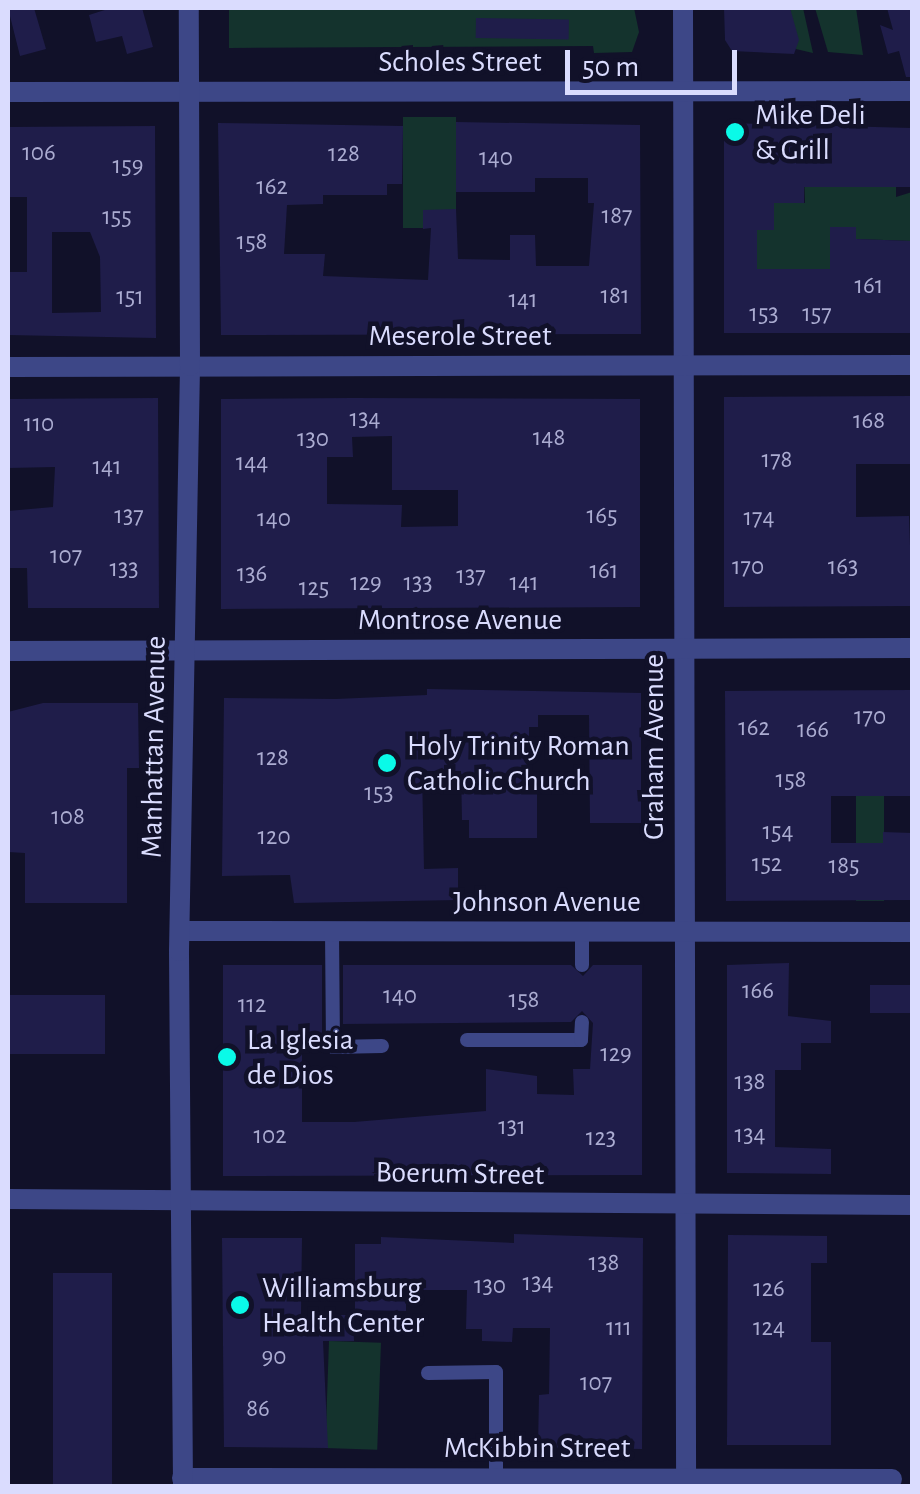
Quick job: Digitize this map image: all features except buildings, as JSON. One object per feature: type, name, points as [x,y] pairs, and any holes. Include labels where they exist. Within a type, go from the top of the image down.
[{"type":"street","name":"Manhattan Avenue","points":[[182,1482],[181,931],[190,366],[189,8]]},
{"type":"street","name":"Graham Avenue","points":[[682,8],[686,1482]]},
{"type":"street","name":"Scholes Street","points":[[8,92],[912,90]]},
{"type":"street","name":"Meserole Street","points":[[8,367],[912,365]]},
{"type":"street","name":"Montrose Avenue","points":[[8,652],[912,648]]},
{"type":"street","name":"Johnson Avenue","points":[[181,931],[912,932]]},
{"type":"street","name":"Boerum Street","points":[[8,1200],[912,1205]]},
{"type":"street","name":"McKibbin Street","points":[[182,1482],[892,1479]]},
{"type":"lane","points":[[332,932],[333,1047],[382,1046]]},
{"type":"lane","points":[[582,932],[582,965]]},
{"type":"lane","points":[[468,1040],[582,1040],[582,1022]]},
{"type":"lane","points":[[428,1373],[496,1372],[496,1478]]},
{"type":"green space","points":[[229,8],[634,8],[639,32],[632,52],[594,53],[593,46],[229,48]]},
{"type":"green space","points":[[790,8],[803,8],[813,53],[796,49]]},
{"type":"green space","points":[[815,8],[856,8],[863,55],[828,52]]},
{"type":"green space","points":[[403,117],[456,117],[456,228],[403,228]]},
{"type":"green space","points":[[804,171],[896,183],[896,197],[912,192],[912,241],[856,239],[855,227],[830,227],[830,293],[750,282],[757,253],[750,230],[774,230],[774,203],[805,203]]},
{"type":"green space","points":[[856,796],[884,796],[884,901],[856,901]]},
{"type":"green space","points":[[329,1341],[381,1343],[377,1450],[325,1448]]},
{"type":"place","name":"Mike Deli & Grill","points":[[735,132]]},
{"type":"place","name":"Holy Trinity Roman Catholic Church","points":[[387,763]]},
{"type":"place","name":"La Iglesia de Dios","points":[[227,1057]]},
{"type":"place","name":"Williamsburg Health Center","points":[[240,1305]]}]
